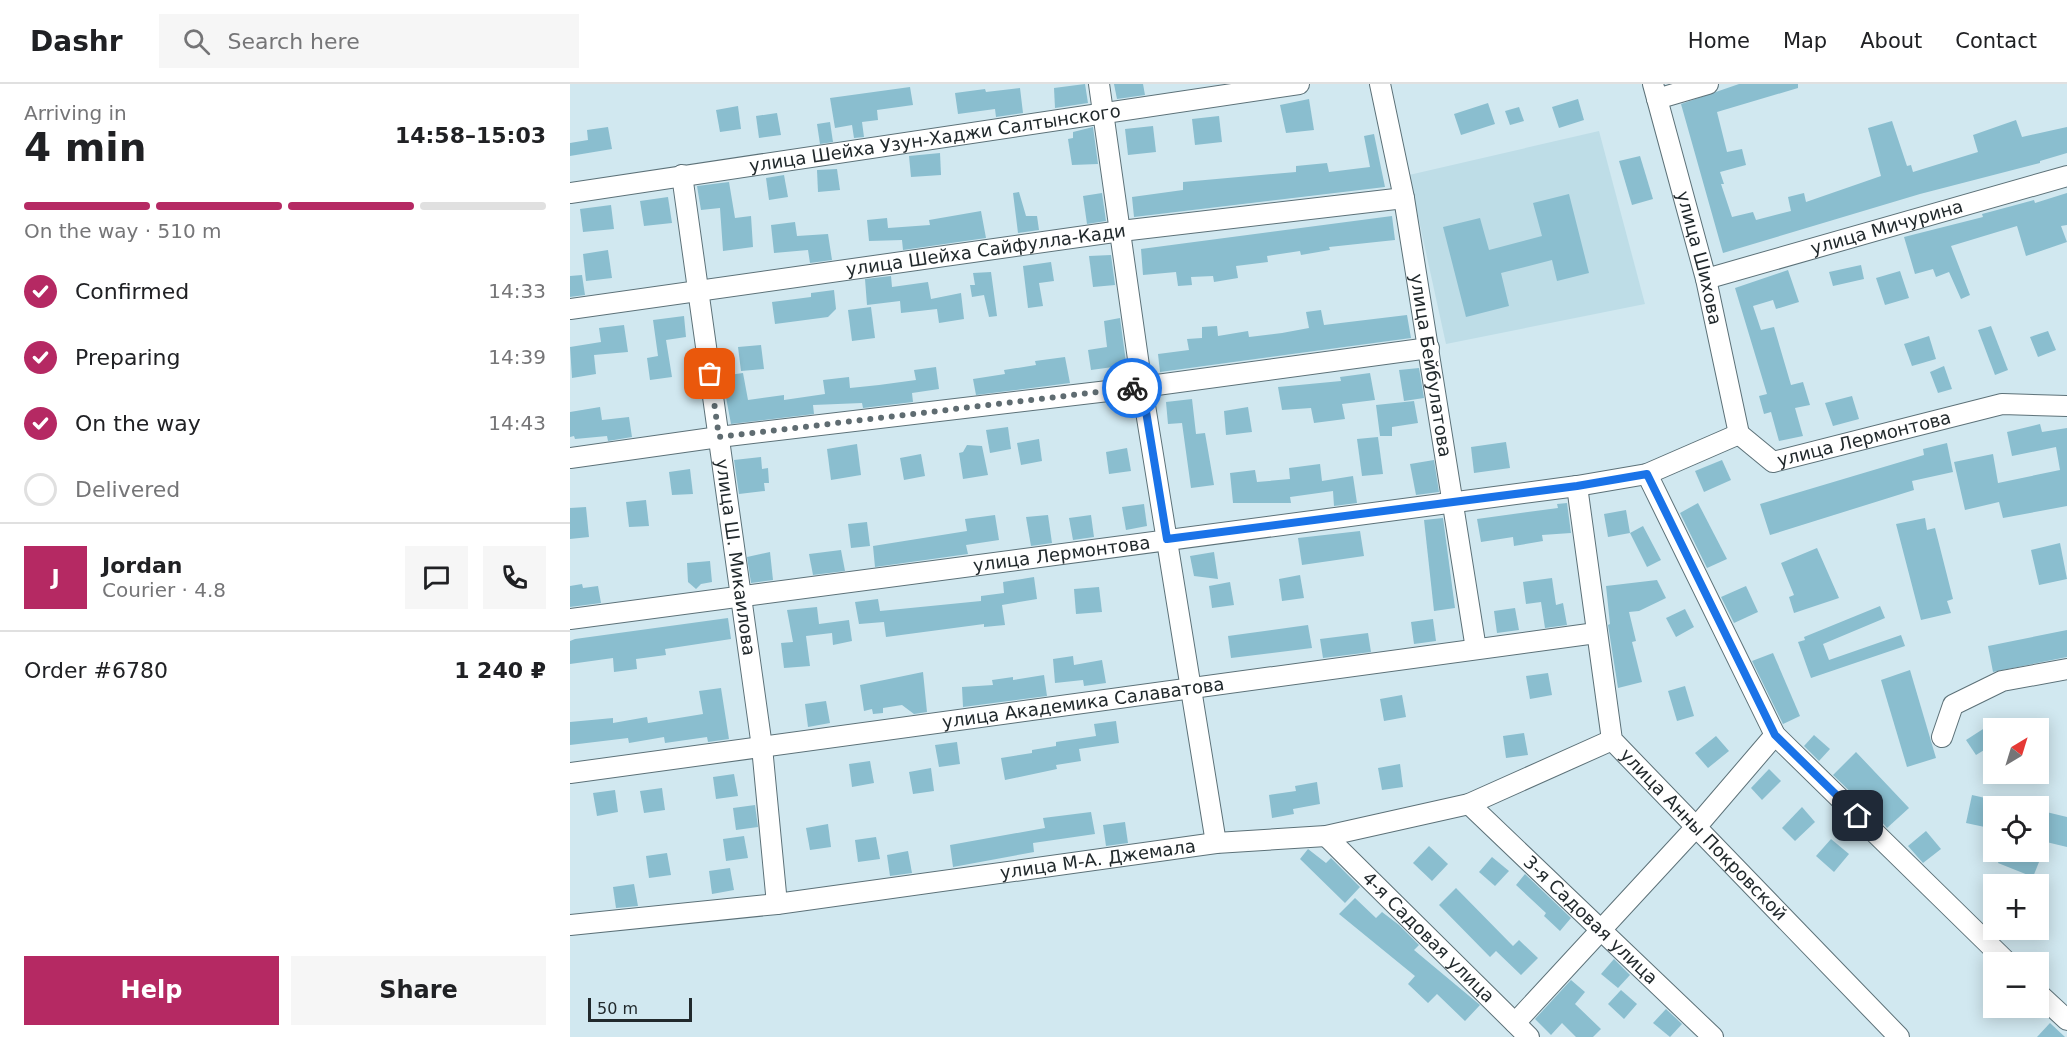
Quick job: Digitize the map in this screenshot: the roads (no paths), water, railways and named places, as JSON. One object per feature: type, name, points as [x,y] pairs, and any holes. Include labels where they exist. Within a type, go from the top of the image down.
[{"type":"street","points":[[1099,84],[1142,387],[1216,843]]},
{"type":"street","name":"улица Шейха Узун-Хаджи Салтынского","points":[[570,193],[1299,84]]},
{"type":"street","name":"улица Бейбулатова","points":[[1380,84],[1404,198],[1476,649]]},
{"type":"street","points":[[1655,91],[1708,84]]},
{"type":"street","name":"улица Шихова","points":[[1655,91],[1706,279],[1739,434]]},
{"type":"street","name":"улица Ш. Микаилова","points":[[682,175],[762,747],[777,904]]},
{"type":"street","name":"улица Мичурина","points":[[1706,279],[2067,176]]},
{"type":"street","name":"улица Шейха Сайфулла-Кади","points":[[570,309],[1121,231],[1404,198]]},
{"type":"street","points":[[570,458],[719,437],[1142,387],[1429,348]]},
{"type":"street","name":"улица Лермонтова","points":[[570,620],[1577,486],[1647,474],[1739,434],[1773,462],[2002,404],[2067,406]]},
{"type":"street","points":[[1647,474],[1775,735],[1997,952]]},
{"type":"street","name":"улица Анны Покровской","points":[[1577,486],[1612,740],[1899,1037]]},
{"type":"street","name":"улица Академика Салаватова","points":[[570,773],[1596,633]]},
{"type":"street","points":[[1942,737],[1953,705],[2002,681],[2067,669]]},
{"type":"street","points":[[1522,1030],[1601,930],[1697,826],[1775,735]]},
{"type":"street","name":"улица М-А. Джемала","points":[[570,925],[777,904],[1216,843],[1326,836],[1469,804],[1612,740]]},
{"type":"street","name":"3-я Садовая улица","points":[[1469,804],[1713,1037]]},
{"type":"street","name":"4-я Садовая улица","points":[[1326,836],[1522,1030]]},
{"type":"street","points":[[2049,1003],[2067,1020]]}]
